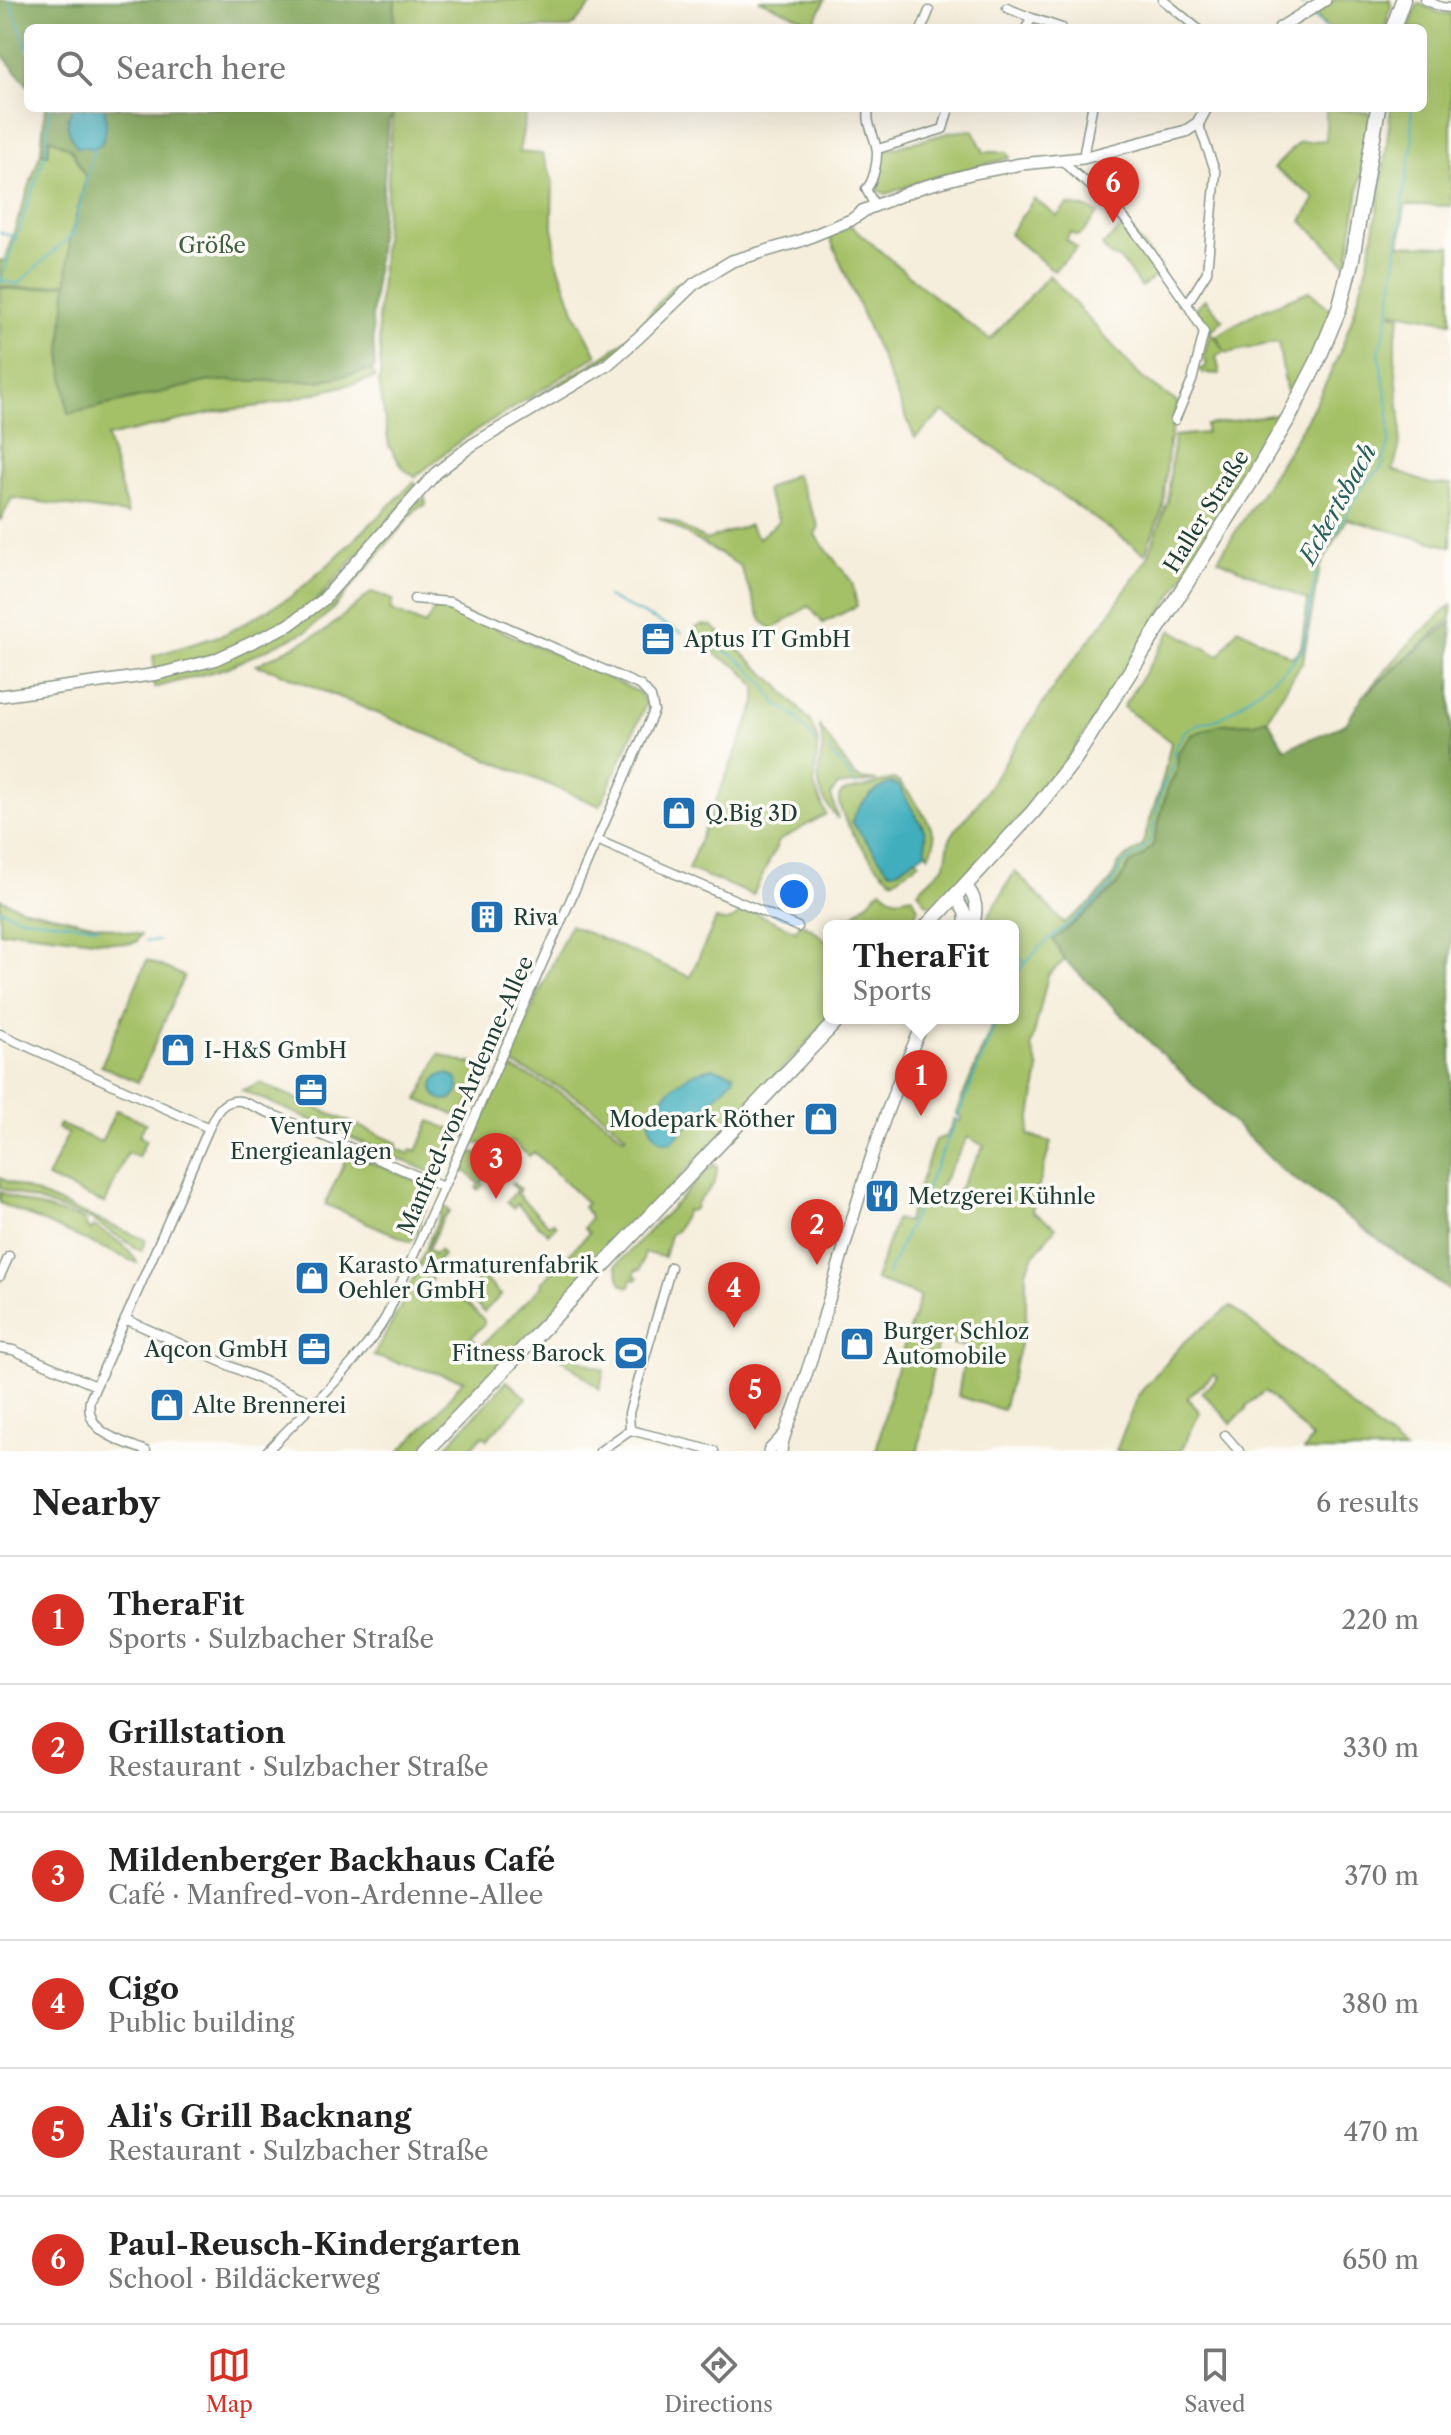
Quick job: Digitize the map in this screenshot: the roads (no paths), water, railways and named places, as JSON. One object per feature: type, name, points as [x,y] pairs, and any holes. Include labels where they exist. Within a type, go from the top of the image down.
[{"type":"main road","points":[[1394,24],[1403,0]]},
{"type":"main road","name":"Haller Straße","points":[[933,920],[1033,812],[1074,760],[1234,510],[1289,417],[1339,309],[1352,259],[1377,112]]},
{"type":"main road","points":[[426,1451],[833,1024]]},
{"type":"street","points":[[1163,0],[1192,24]]},
{"type":"street","points":[[1287,24],[1325,0]]},
{"type":"street","points":[[1425,0],[1451,8]]},
{"type":"street","points":[[1007,8],[1050,24]]},
{"type":"street","points":[[924,24],[929,11]]},
{"type":"street","points":[[1028,24],[1032,18]]},
{"type":"street","points":[[869,112],[868,125],[878,149],[871,185],[866,189],[871,208]]},
{"type":"street","points":[[878,149],[943,129],[948,112]]},
{"type":"street","points":[[1083,158],[1091,112]]},
{"type":"street","points":[[0,696],[158,674],[214,660],[289,625],[323,600],[436,473],[472,445],[607,365],[694,284],[732,261],[800,241],[841,223],[849,216],[922,187],[1021,164],[1083,158],[1186,131],[1198,123],[1204,112]]},
{"type":"street","points":[[1187,304],[1207,272],[1216,173],[1198,123]]},
{"type":"street","points":[[1063,161],[1074,174],[1108,200],[1133,228],[1202,326],[1203,340],[1192,381],[1175,420]]},
{"type":"street","name":"Manfred-von-Ardenne-Allee","points":[[267,1451],[376,1335],[397,1295],[653,715],[653,702],[648,691],[641,686],[450,602],[414,599]]},
{"type":"street","points":[[597,840],[798,927]]},
{"type":"street","points":[[965,920],[961,891],[973,894],[976,906],[974,920]]},
{"type":"street","points":[[781,1451],[783,1436],[811,1359],[889,1109],[924,1024]]},
{"type":"street","points":[[1,1033],[209,1128]]},
{"type":"street","points":[[146,1451],[96,1427],[89,1407],[209,1128],[222,1105],[229,1101],[241,1101],[443,1187]]},
{"type":"street","points":[[0,1276],[9,1256]]},
{"type":"street","points":[[630,1430],[629,1413],[671,1267]]},
{"type":"street","points":[[125,1319],[313,1403]]},
{"type":"street","points":[[0,1348],[13,1350],[96,1386]]},
{"type":"street","points":[[600,1451],[630,1430],[714,1451]]},
{"type":"street","points":[[1225,1435],[1239,1451]]},
{"type":"street","points":[[769,1451],[783,1436]]},
{"type":"water","points":[[72,112],[105,112],[102,143],[94,148],[77,147],[68,128]]},
{"type":"water","points":[[891,783],[899,786],[925,831],[926,852],[895,871],[889,871],[852,822],[867,798]]},
{"type":"water","points":[[714,1068],[733,1074],[734,1078],[672,1142],[659,1139],[653,1131],[650,1117],[660,1101],[684,1078]]},
{"type":"water","points":[[446,1074],[455,1078],[459,1087],[455,1096],[446,1100],[437,1096],[433,1087],[437,1078]]},
{"type":"waterway","points":[[10,0],[24,40]]},
{"type":"waterway","name":"Eckertsbach","points":[[1296,0],[1304,7]]},
{"type":"waterway","name":"Eckertsbach","points":[[1311,15],[1321,24]]},
{"type":"waterway","points":[[0,283],[46,152],[50,112]]},
{"type":"waterway","name":"Eckertsbach","points":[[1019,971],[1041,946],[1112,885],[1122,865],[1142,851],[1150,840],[1162,788],[1172,769],[1174,751],[1185,731],[1219,719],[1237,707],[1285,669],[1303,649],[1317,565],[1361,488],[1381,468],[1389,444],[1389,413],[1379,353],[1390,307],[1413,143],[1411,112]]},
{"type":"waterway","points":[[2,281],[18,284],[73,234],[94,148]]},
{"type":"waterway","points":[[0,232],[14,237]]},
{"type":"waterway","points":[[607,597],[682,633]]},
{"type":"waterway","points":[[695,638],[741,661],[765,684],[776,704],[794,715],[816,742]]},
{"type":"waterway","points":[[828,748],[856,785]]},
{"type":"waterway","points":[[0,909],[18,917],[98,927]]},
{"type":"waterway","points":[[146,941],[158,941]]},
{"type":"waterway","points":[[1019,958],[1025,962]]},
{"type":"waterway","name":"Eckertsbach","points":[[887,1276],[996,1024]]},
{"type":"place","name":"Paul-Reusch-Kindergarten","points":[[1113,223]]},
{"type":"place","name":"Aptus IT GmbH","points":[[658,639]]},
{"type":"place","name":"Q.Big 3D","points":[[679,813]]},
{"type":"place","name":"Riva","points":[[487,917]]},
{"type":"place","name":"I-H&S GmbH","points":[[178,1050]]},
{"type":"place","name":"Ventury Energieanlagen","points":[[311,1090]]},
{"type":"place","name":"TheraFit","points":[[921,1116]]},
{"type":"place","name":"Modepark Röther","points":[[821,1119]]},
{"type":"place","name":"Metzgerei Kühnle","points":[[882,1196]]},
{"type":"place","name":"Mildenberger Backhaus Café","points":[[496,1199]]},
{"type":"place","name":"Grillstation","points":[[817,1265]]},
{"type":"place","name":"Karasto Armaturenfabrik Oehler GmbH","points":[[312,1278]]},
{"type":"place","name":"Cigo","points":[[734,1328]]},
{"type":"place","name":"Burger Schloz Automobile","points":[[857,1344]]},
{"type":"place","name":"Aqcon GmbH","points":[[314,1349]]},
{"type":"place","name":"Fitness Barock","points":[[631,1353]]},
{"type":"place","name":"Alte Brennerei","points":[[167,1405]]},
{"type":"place","name":"Ali's Grill Backnang","points":[[755,1430]]},
{"type":"park label","name":"Größe","points":[[212,245]]}]
